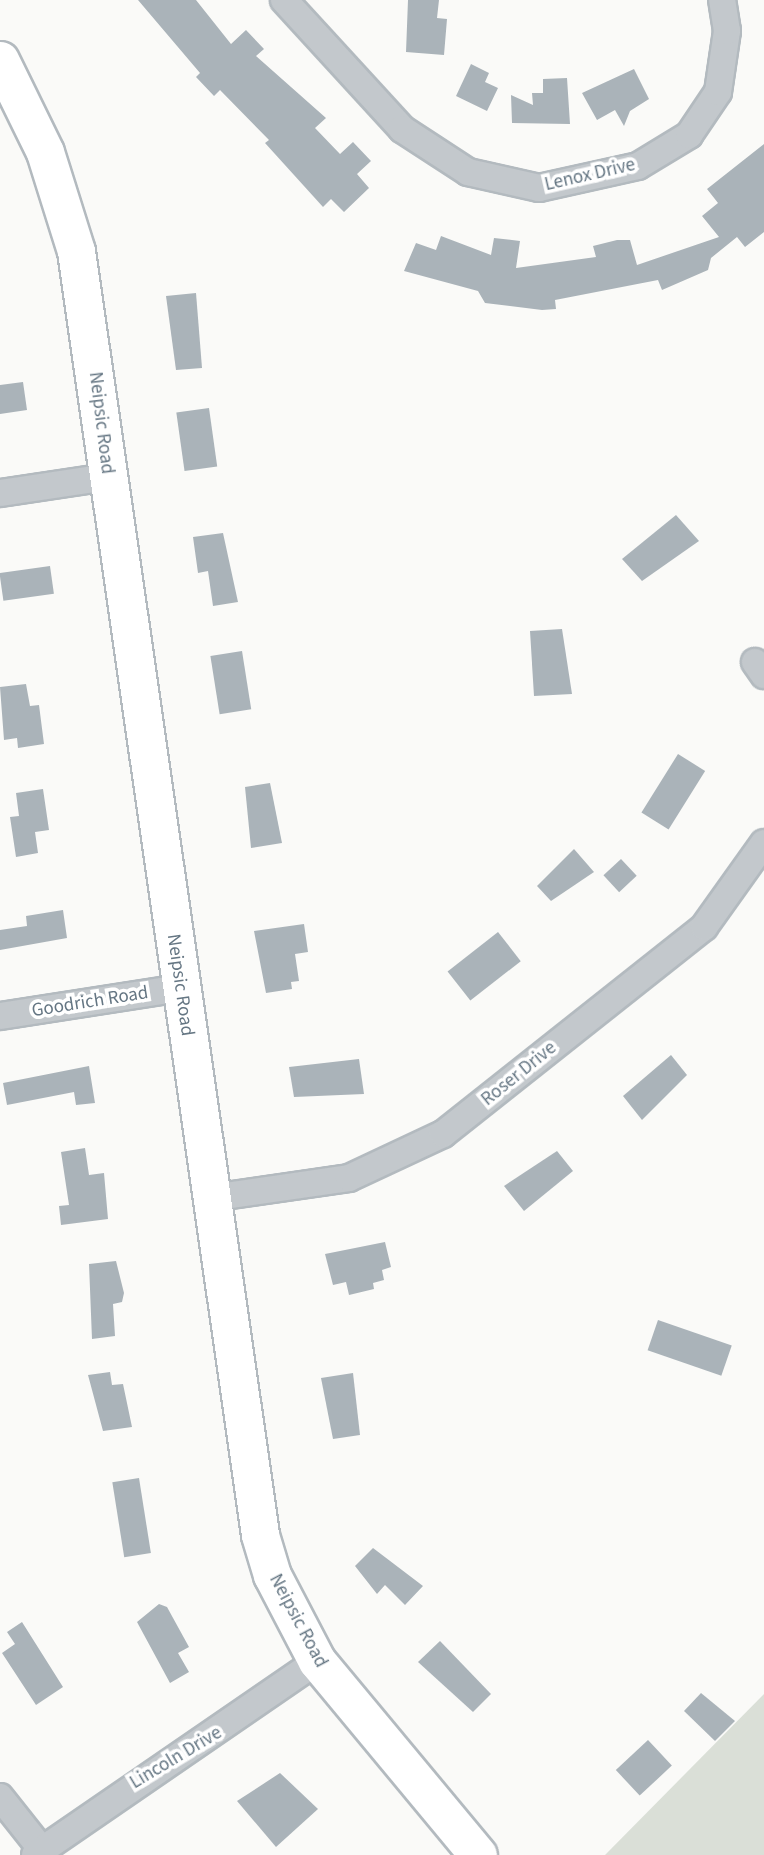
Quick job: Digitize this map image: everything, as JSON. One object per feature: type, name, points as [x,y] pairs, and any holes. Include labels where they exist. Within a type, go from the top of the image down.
[{"type":"street","name":"Lenox Drive","points":[[284,0],[402,129],[468,172],[540,188],[638,166],[689,135],[718,92],[727,31],[722,0]]},
{"type":"street","name":"Neipsic Road","points":[[0,60],[45,152],[76,251],[260,1535],[272,1575],[317,1661],[478,1855]]},
{"type":"street","points":[[0,493],[107,477]]},
{"type":"street","name":"Roser Drive","points":[[211,1198],[349,1178],[443,1134],[704,927],[764,843]]},
{"type":"street","name":"Goodrich Road","points":[[0,1016],[180,988]]},
{"type":"street","name":"Lincoln Drive","points":[[39,1853],[317,1661]]},
{"type":"street","points":[[0,1797],[39,1853]]},
{"type":"shaded area","points":[[764,1694],[764,1855],[605,1855]]},
{"type":"building","points":[[138,0],[196,0],[231,44],[246,30],[264,49],[256,56],[326,118],[315,128],[340,154],[353,142],[371,161],[357,174],[369,188],[344,212],[331,199],[323,207],[265,143],[269,140],[220,90],[214,96],[196,77],[200,73]]},
{"type":"building","points":[[408,0],[439,0],[437,18],[447,19],[444,55],[406,52]]},
{"type":"building","points":[[471,64],[489,73],[485,82],[498,88],[487,111],[456,96]]},
{"type":"building","points":[[634,69],[649,99],[630,111],[624,126],[615,110],[597,120],[582,93]]},
{"type":"building","points":[[567,78],[570,124],[512,123],[511,95],[533,105],[532,93],[543,93],[543,79]]},
{"type":"building","points":[[764,144],[764,232],[745,247],[737,237],[711,258],[708,270],[662,290],[658,280],[555,300],[556,309],[542,310],[485,303],[478,291],[404,271],[416,243],[436,250],[441,236],[491,255],[494,238],[520,241],[516,268],[596,257],[593,246],[617,240],[630,240],[637,265],[719,237],[702,216],[718,203],[707,189]]},
{"type":"building","points":[[196,293],[202,368],[176,370],[166,296]]},
{"type":"building","points":[[23,382],[27,410],[0,414],[0,385]]},
{"type":"building","points":[[209,408],[217,466],[185,471],[176,413]]},
{"type":"building","points":[[676,515],[699,541],[642,581],[622,559]]},
{"type":"building","points":[[223,533],[238,602],[213,606],[208,571],[198,573],[193,537]]},
{"type":"building","points":[[50,566],[54,594],[3,601],[0,573]]},
{"type":"building","points":[[562,629],[572,694],[534,696],[530,631]]},
{"type":"building","points":[[242,651],[251,709],[220,714],[210,656]]},
{"type":"building","points":[[26,684],[30,706],[39,705],[44,744],[18,748],[17,738],[4,740],[0,687]]},
{"type":"building","points":[[678,754],[705,771],[669,829],[641,813]]},
{"type":"building","points":[[270,783],[282,843],[251,848],[245,787]]},
{"type":"building","points":[[43,789],[49,830],[35,832],[38,853],[16,857],[10,817],[19,816],[16,793]]},
{"type":"building","points":[[574,849],[594,872],[551,901],[537,886]]},
{"type":"building","points":[[621,859],[637,876],[619,892],[603,875]]},
{"type":"building","points":[[63,910],[67,938],[0,950],[0,930],[27,926],[26,916]]},
{"type":"building","points":[[304,924],[308,952],[295,954],[299,981],[291,982],[292,989],[266,993],[254,931]]},
{"type":"building","points":[[498,932],[521,961],[470,1001],[448,971]]},
{"type":"building","points":[[671,1055],[687,1075],[642,1120],[623,1096]]},
{"type":"building","points":[[359,1059],[364,1094],[294,1097],[289,1067]]},
{"type":"building","points":[[89,1066],[95,1103],[76,1105],[74,1092],[7,1105],[3,1083]]},
{"type":"building","points":[[85,1148],[89,1175],[104,1173],[108,1219],[61,1225],[59,1206],[69,1205],[61,1152]]},
{"type":"building","points":[[557,1151],[573,1171],[524,1211],[504,1186]]},
{"type":"building","points":[[385,1242],[391,1267],[382,1270],[384,1280],[373,1283],[374,1289],[349,1295],[346,1282],[333,1285],[325,1254]]},
{"type":"building","points":[[116,1261],[124,1293],[122,1302],[113,1304],[115,1336],[92,1339],[89,1264]]},
{"type":"building","points":[[658,1320],[732,1345],[721,1376],[648,1350]]},
{"type":"building","points":[[110,1372],[112,1385],[123,1384],[132,1427],[103,1431],[88,1375]]},
{"type":"building","points":[[353,1373],[360,1435],[333,1439],[321,1378]]},
{"type":"building","points":[[139,1478],[151,1553],[124,1557],[112,1482]]},
{"type":"building","points":[[373,1548],[423,1586],[405,1605],[385,1585],[377,1594],[355,1566]]},
{"type":"building","points":[[159,1604],[167,1607],[189,1647],[178,1653],[189,1672],[170,1683],[137,1622]]},
{"type":"building","points":[[22,1622],[63,1687],[36,1705],[2,1653],[15,1644],[7,1632]]},
{"type":"building","points":[[440,1641],[491,1694],[473,1712],[418,1662]]},
{"type":"building","points":[[701,1693],[735,1721],[715,1741],[684,1711]]},
{"type":"building","points":[[648,1740],[672,1766],[640,1796],[616,1770]]},
{"type":"building","points":[[280,1773],[318,1809],[276,1847],[237,1801]]}]
